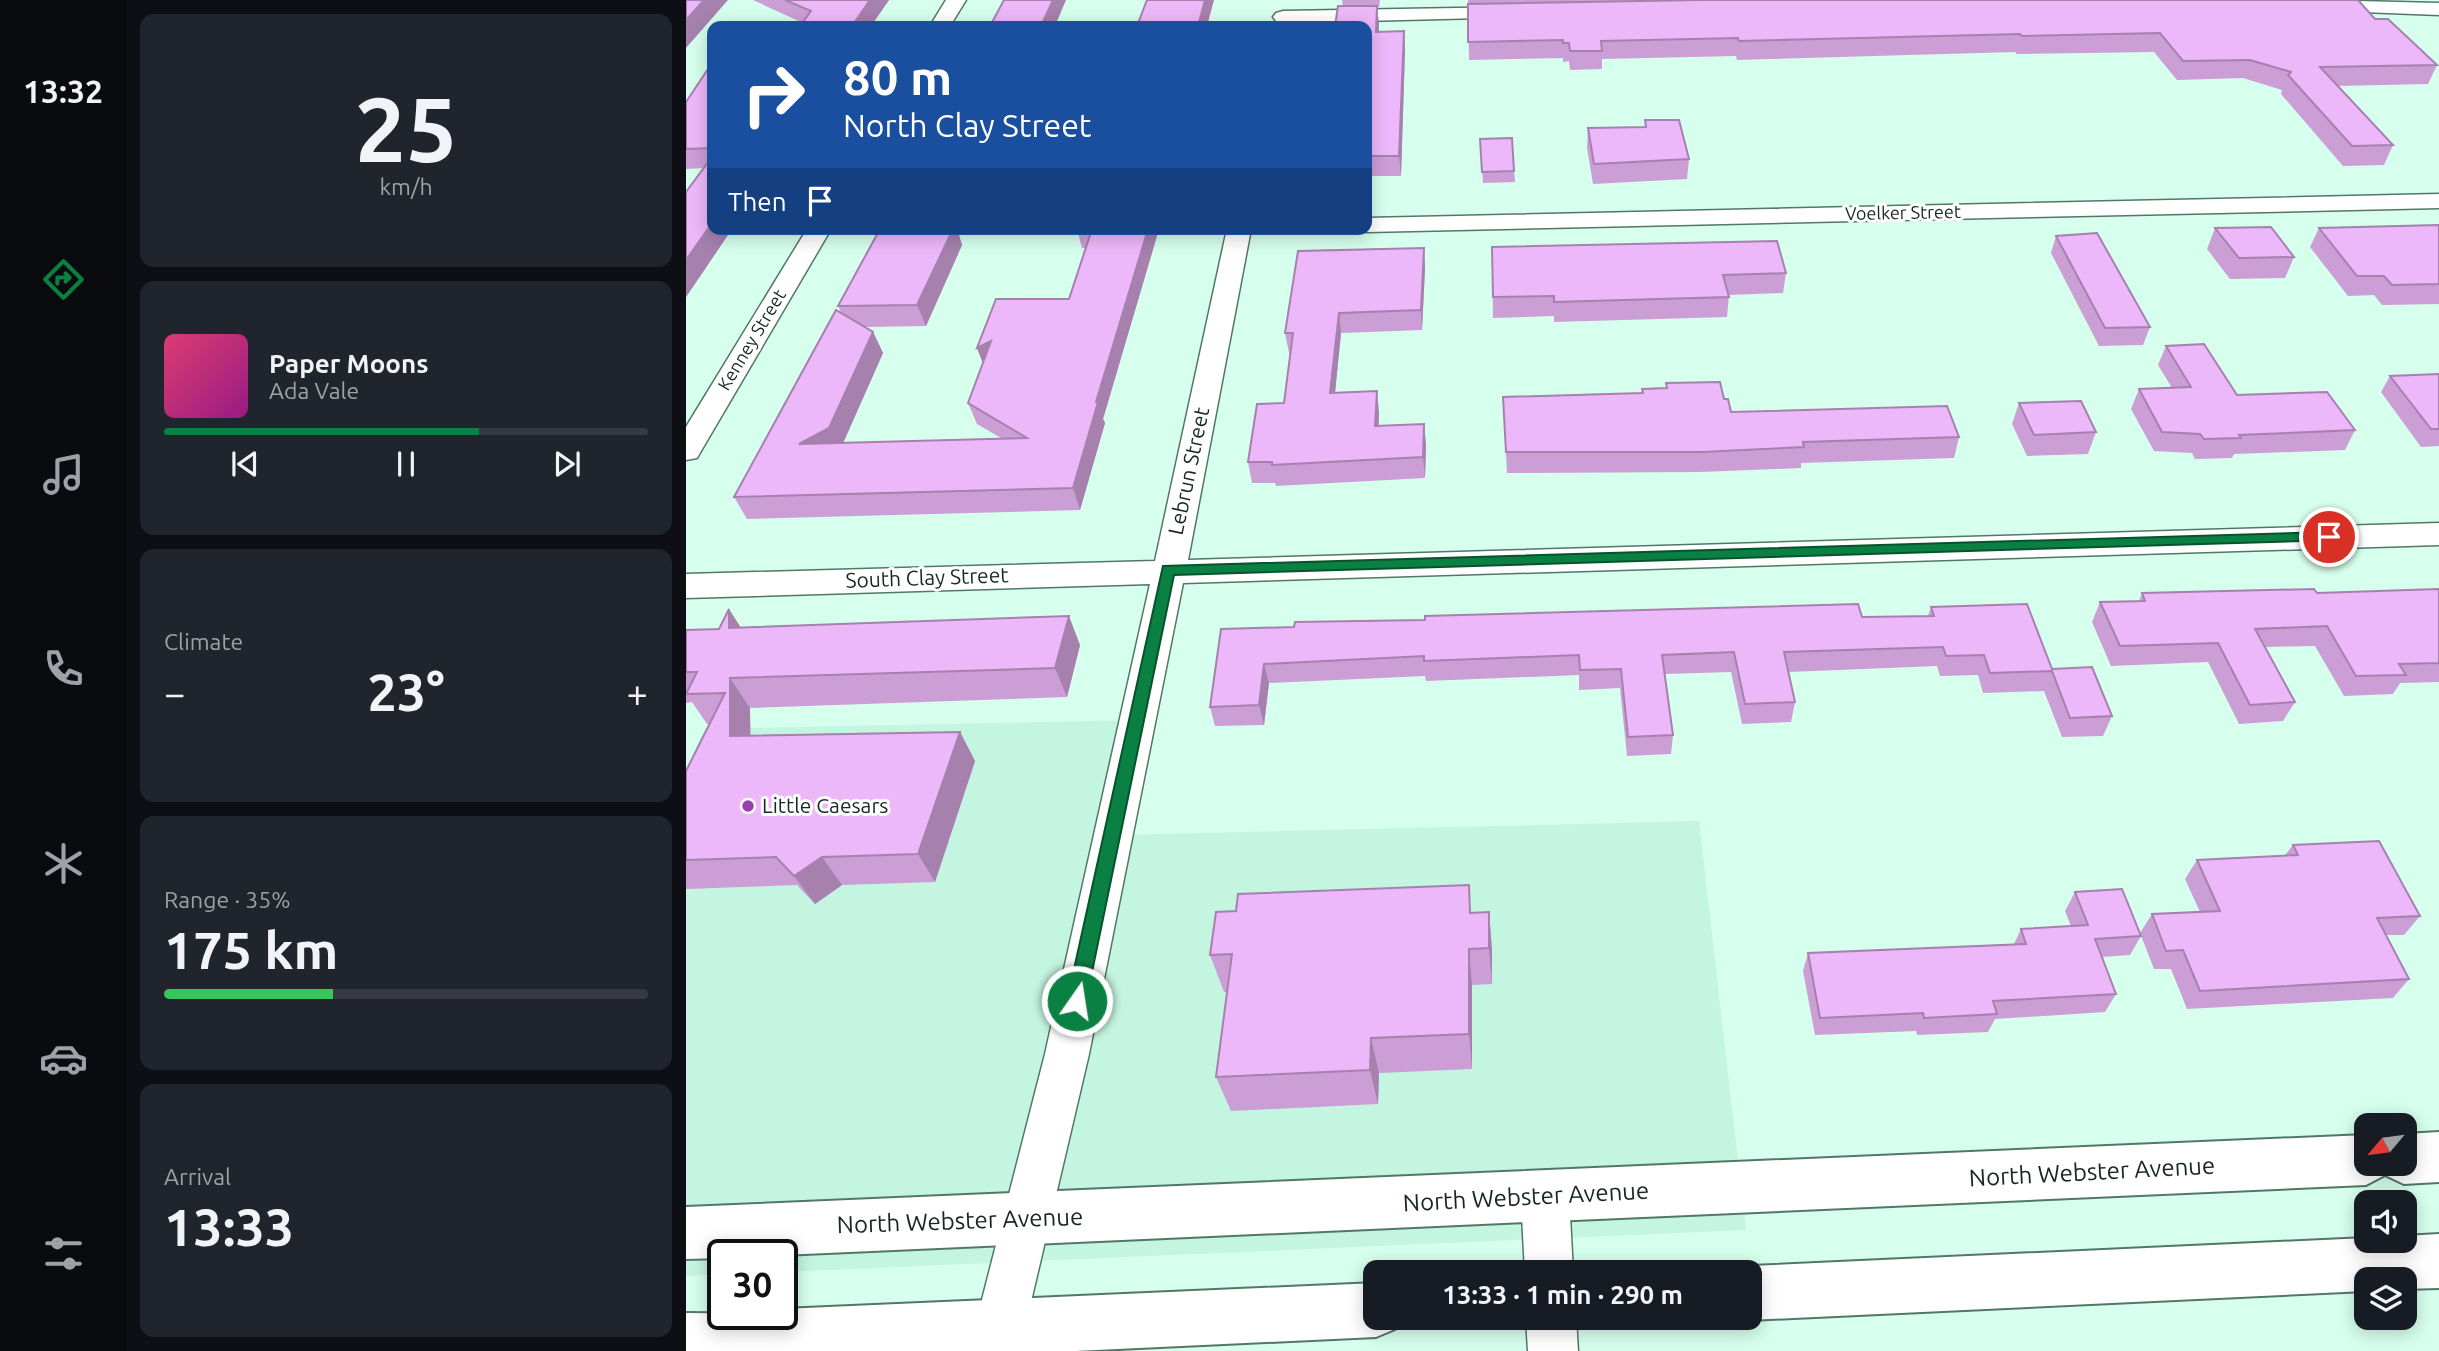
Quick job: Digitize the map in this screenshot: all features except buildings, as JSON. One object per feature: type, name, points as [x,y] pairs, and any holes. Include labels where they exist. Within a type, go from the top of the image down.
[{"type":"main road","points":[[2417,1158],[2439,1157]]},
{"type":"main road","name":"North Webster Avenue","points":[[686,1233],[2354,1161]]},
{"type":"main road","points":[[1762,1292],[2439,1261]]},
{"type":"main road","points":[[686,1341],[1363,1311]]},
{"type":"street","points":[[943,21],[956,0]]},
{"type":"street","points":[[2300,6],[2407,4],[2436,18]]},
{"type":"street","points":[[1284,14],[1531,12]]},
{"type":"street","name":"Voelker Street","points":[[1372,225],[2439,201]]},
{"type":"street","name":"Kenney Street","points":[[686,451],[815,235]]},
{"type":"street","name":"Lebrun Street","points":[[1000,1326],[1028,1219],[1127,773],[1238,235]]},
{"type":"street","name":"South Clay Street","points":[[686,586],[2439,534]]},
{"type":"street","points":[[1545,1197],[1548,1260]]},
{"type":"street","points":[[1552,1330],[1553,1351]]},
{"type":"shaded area","points":[[1137,720],[1115,835],[1699,821],[1746,1230],[798,1271],[798,1239],[707,1239],[707,1275],[686,1276],[686,769],[705,729]]},
{"type":"place","name":"Little Caesars","points":[[748,806]]},
{"type":"route","points":[[1077,1001],[1168,570],[2329,537]]}]
